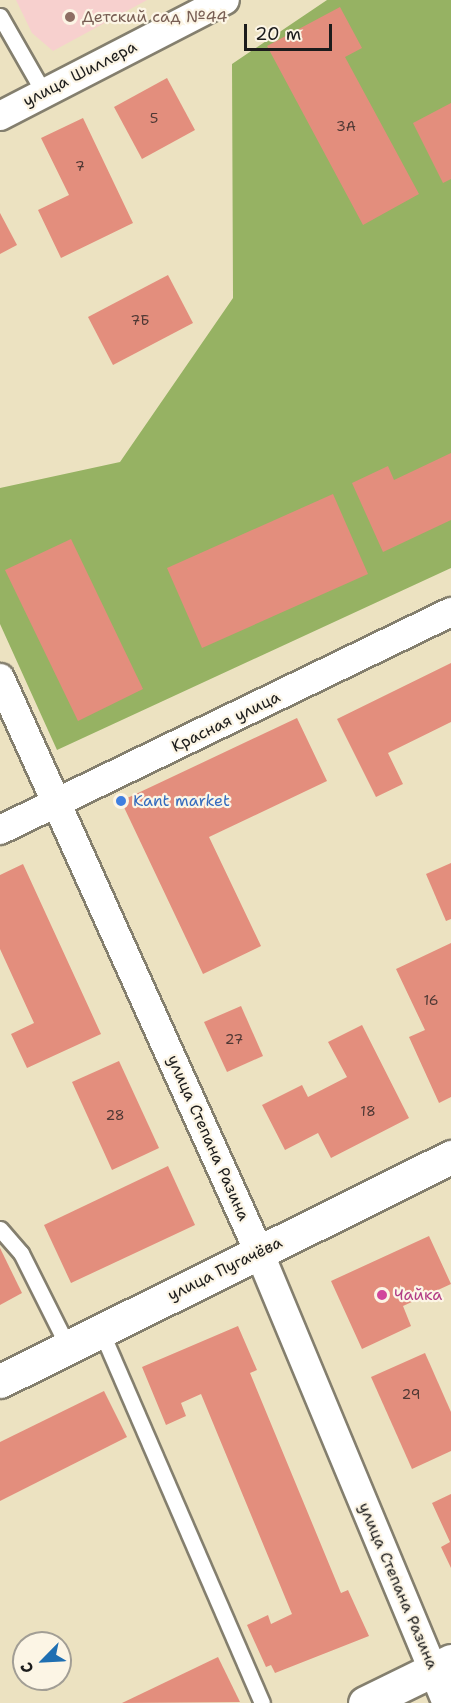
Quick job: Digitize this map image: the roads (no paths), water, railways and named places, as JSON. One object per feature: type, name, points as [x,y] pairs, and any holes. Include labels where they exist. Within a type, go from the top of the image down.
[{"type":"street","name":"улица Шиллера","points":[[0,116],[225,0]]},
{"type":"street","name":"Красная улица","points":[[0,830],[451,612]]},
{"type":"street","name":"улица Степана Разина","points":[[0,678],[59,803],[442,1666],[447,1703]]},
{"type":"street","name":"улица Пугачёва","points":[[0,1381],[451,1157]]},
{"type":"street","points":[[365,1703],[442,1666]]},
{"type":"lane","points":[[0,16],[44,93]]},
{"type":"lane","points":[[0,1229],[21,1253],[68,1347]]},
{"type":"lane","points":[[101,1331],[262,1703]]},
{"type":"place","name":"Детский сад №44","points":[[70,17]]},
{"type":"place","name":"Kant market","points":[[121,801]]},
{"type":"place","name":"Чайка","points":[[382,1295]]}]
